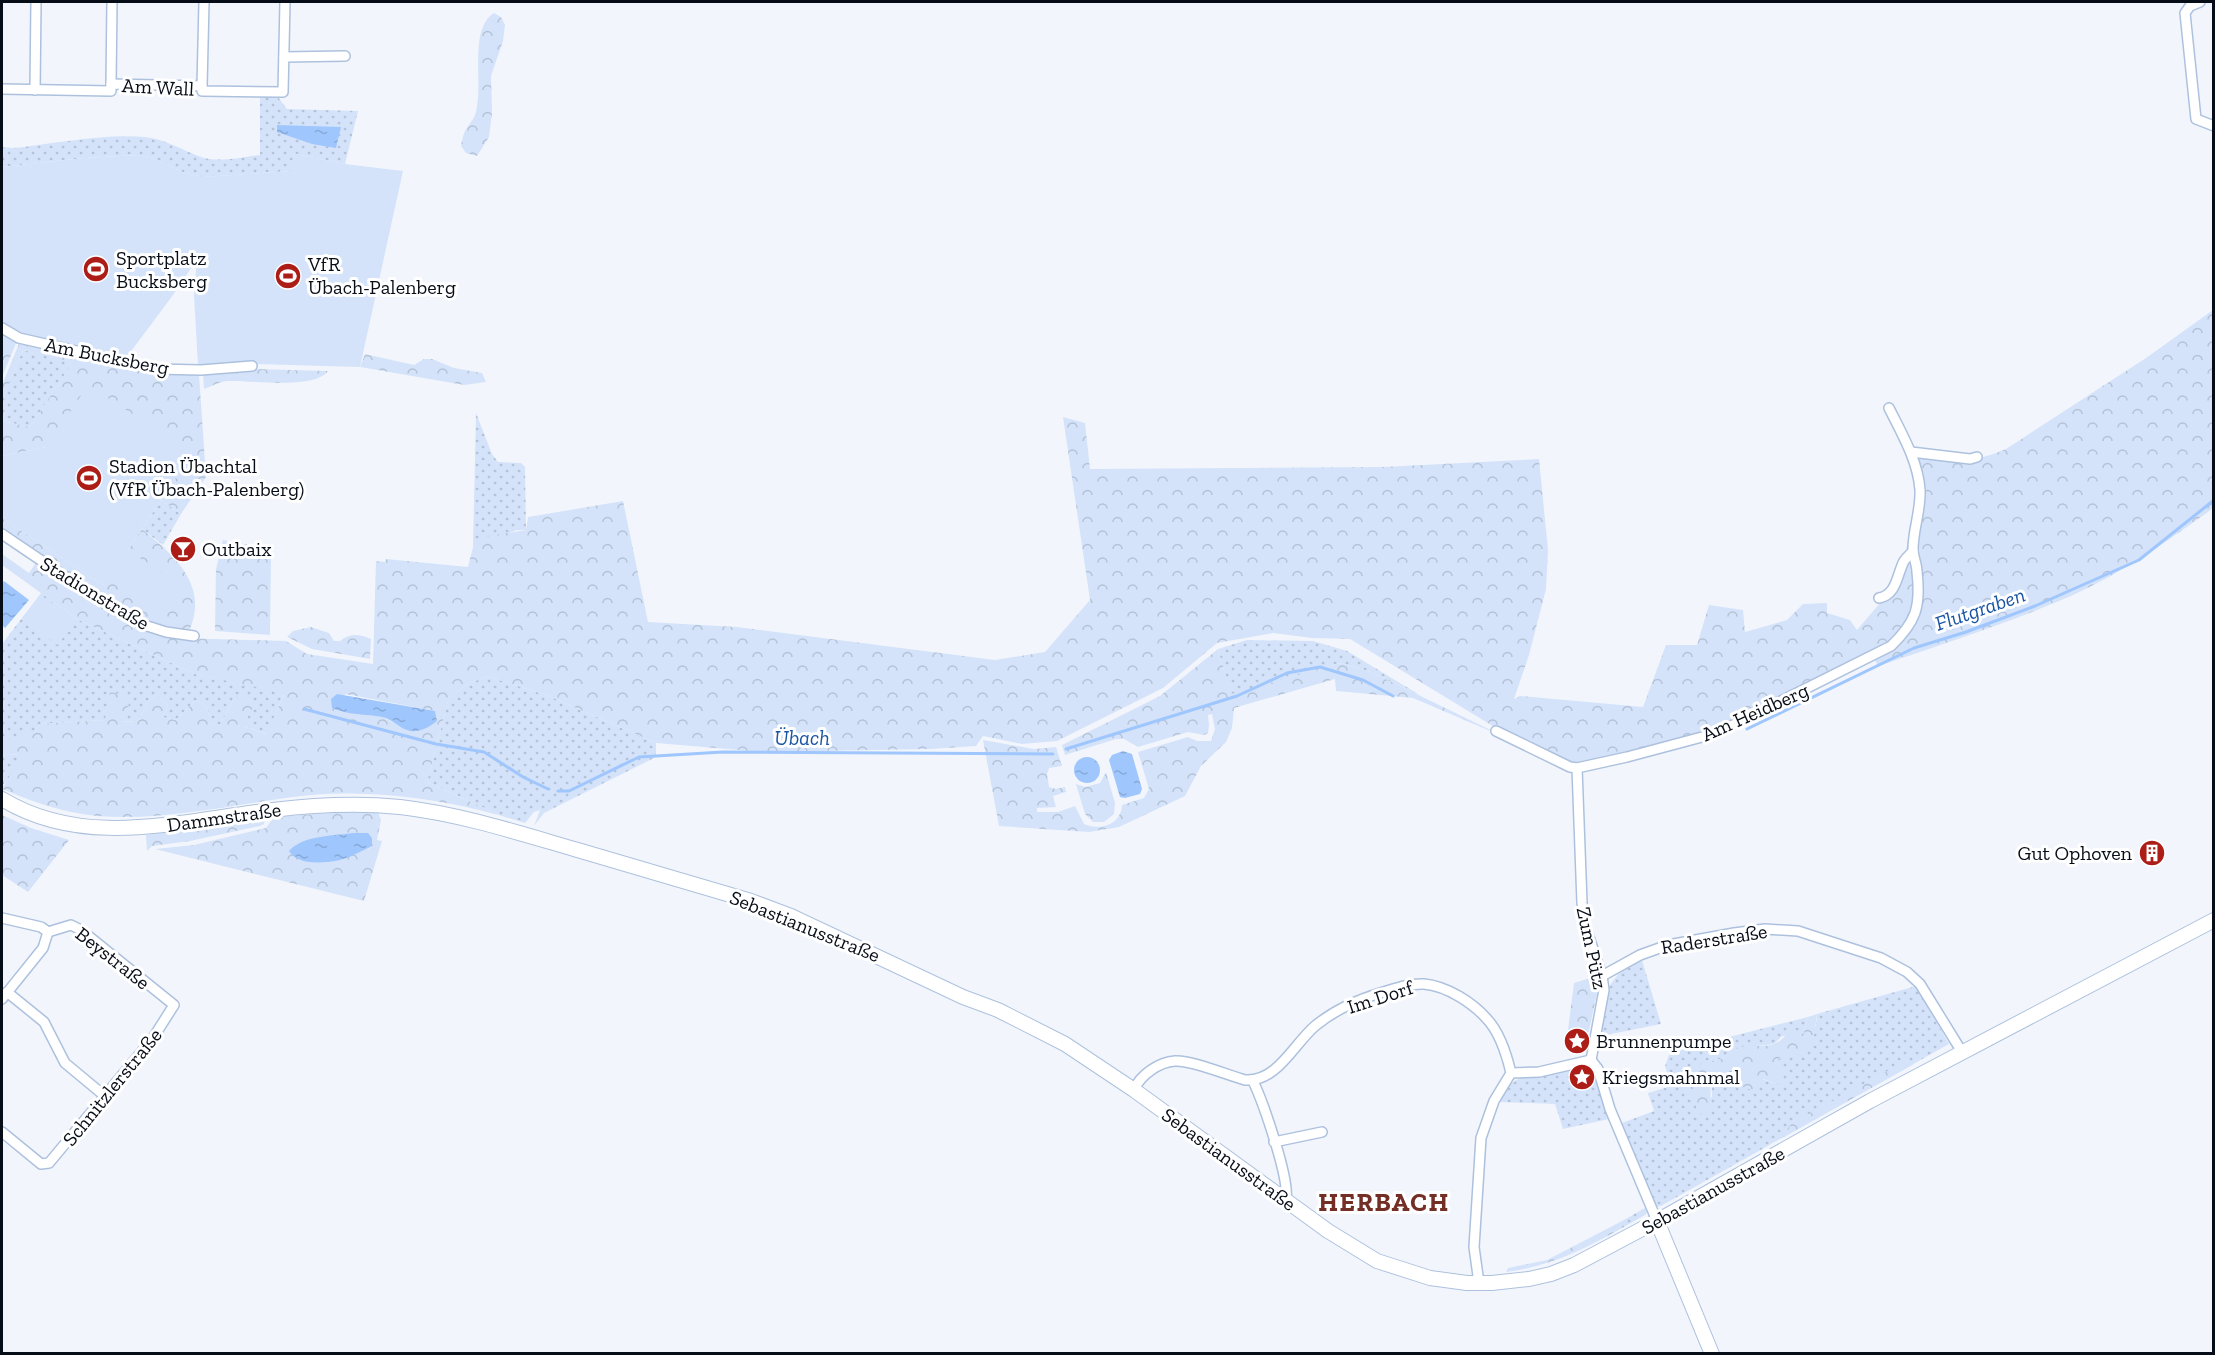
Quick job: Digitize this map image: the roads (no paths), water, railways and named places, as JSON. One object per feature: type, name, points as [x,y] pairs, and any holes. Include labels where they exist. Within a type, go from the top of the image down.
[{"type":"street","points":[[35,90],[36,2]]},
{"type":"street","points":[[111,84],[112,2]]},
{"type":"street","points":[[202,86],[204,2]]},
{"type":"street","name":"Am Wall","points":[[2,89],[111,91],[111,84],[202,86],[202,91],[283,92],[285,2]]},
{"type":"street","points":[[2200,2],[2190,6],[2185,13],[2196,119],[2214,126]]},
{"type":"street","points":[[284,57],[345,56]]},
{"type":"street","name":"Am Bucksberg","points":[[2,328],[19,338],[156,369],[201,370],[252,366]]},
{"type":"street","points":[[1879,598],[1883,598],[1893,589],[1902,564],[1913,551],[1920,489],[1911,452],[1889,408]]},
{"type":"street","points":[[1911,452],[1977,458]]},
{"type":"street","name":"Stadionstraße","points":[[2,534],[107,605],[141,624],[166,632],[194,636]]},
{"type":"street","name":"Am Heidberg","points":[[1577,768],[1718,733],[1891,646],[1908,629],[1916,609],[1918,581],[1913,551]]},
{"type":"street","points":[[1496,731],[1558,763],[1577,768]]},
{"type":"street","name":"Zum Pütz","points":[[1577,768],[1582,903],[1589,940],[1602,976],[1604,990],[1591,1060]]},
{"type":"street","name":"Dammstraße","points":[[2,799],[19,808],[51,819],[109,829],[171,825],[276,809],[350,805],[401,807],[451,817]]},
{"type":"street","name":"Sebastianusstraße","points":[[451,817],[549,842],[751,901],[791,916],[998,1010],[1065,1044],[1134,1090],[1328,1231],[1377,1261],[1430,1278],[1479,1282],[1510,1282],[1551,1274],[1574,1265],[1962,1052],[2214,920]]},
{"type":"street","points":[[2,918],[41,927],[48,932],[43,948],[4,996],[44,1022],[65,1063],[106,1097]]},
{"type":"street","name":"Beystraße","points":[[48,932],[71,925],[81,930],[174,1005]]},
{"type":"street","name":"Raderstraße","points":[[1602,976],[1640,955],[1668,945],[1754,930],[1798,931],[1881,958],[1907,972],[1920,984],[1962,1052]]},
{"type":"street","name":"Im Dorf","points":[[1253,1081],[1278,1067],[1313,1028],[1337,1011],[1372,995],[1423,984],[1441,988],[1458,996],[1488,1019],[1511,1073]]},
{"type":"street","name":"Schnitzlerstraße","points":[[2,1132],[40,1164],[53,1159],[160,1030],[174,1005]]},
{"type":"street","points":[[1479,1282],[1474,1246],[1481,1138],[1494,1101],[1511,1073],[1552,1070],[1591,1060],[1598,1069],[1610,1109],[1712,1353]]},
{"type":"street","points":[[1134,1090],[1137,1082],[1150,1071],[1176,1061],[1253,1081],[1274,1142],[1287,1191],[1286,1200]]},
{"type":"street","points":[[1274,1142],[1322,1131]]},
{"type":"water","points":[[277,125],[341,127],[336,148],[312,144],[277,132]]},
{"type":"water","points":[[4,581],[29,600],[5,628],[2,625],[2,584]]},
{"type":"water","points":[[337,694],[435,711],[437,721],[427,728],[407,730],[386,718],[332,708],[331,699]]},
{"type":"water","points":[[1123,751],[1132,754],[1142,789],[1140,794],[1125,798],[1120,797],[1109,760],[1112,755]]},
{"type":"water","points":[[1087,757],[1096,761],[1100,770],[1096,779],[1087,783],[1078,779],[1074,770],[1078,761]]},
{"type":"water","points":[[368,833],[372,838],[372,846],[344,859],[320,862],[299,859],[289,851],[310,839]]},
{"type":"waterway","name":"Flutgraben","points":[[1747,729],[1914,648],[1966,632],[2035,606],[2139,560],[2214,500]]},
{"type":"waterway","name":"Übach","points":[[1066,749],[1237,696],[1287,673],[1320,667],[1363,680],[1393,696]]},
{"type":"waterway","name":"Übach","points":[[304,709],[436,744],[484,752],[523,777],[548,789]]},
{"type":"waterway","name":"Übach","points":[[558,791],[569,791],[639,757],[723,752],[1053,754]]},
{"type":"place","name":"Sportplatz Bucksberg","points":[[96,269]]},
{"type":"place","name":"VfR Übach-Palenberg","points":[[288,276]]},
{"type":"place","name":"Stadion Übachtal (VfR Übach-Palenberg)","points":[[89,478]]},
{"type":"place","name":"Outbaix","points":[[183,549]]},
{"type":"place","name":"Gut Ophoven","points":[[2152,853]]},
{"type":"place","name":"Brunnenpumpe","points":[[1577,1041]]},
{"type":"place","name":"Kriegsmahnmal","points":[[1582,1077]]},
{"type":"district","name":"HERBACH","points":[[1384,1202]]}]
